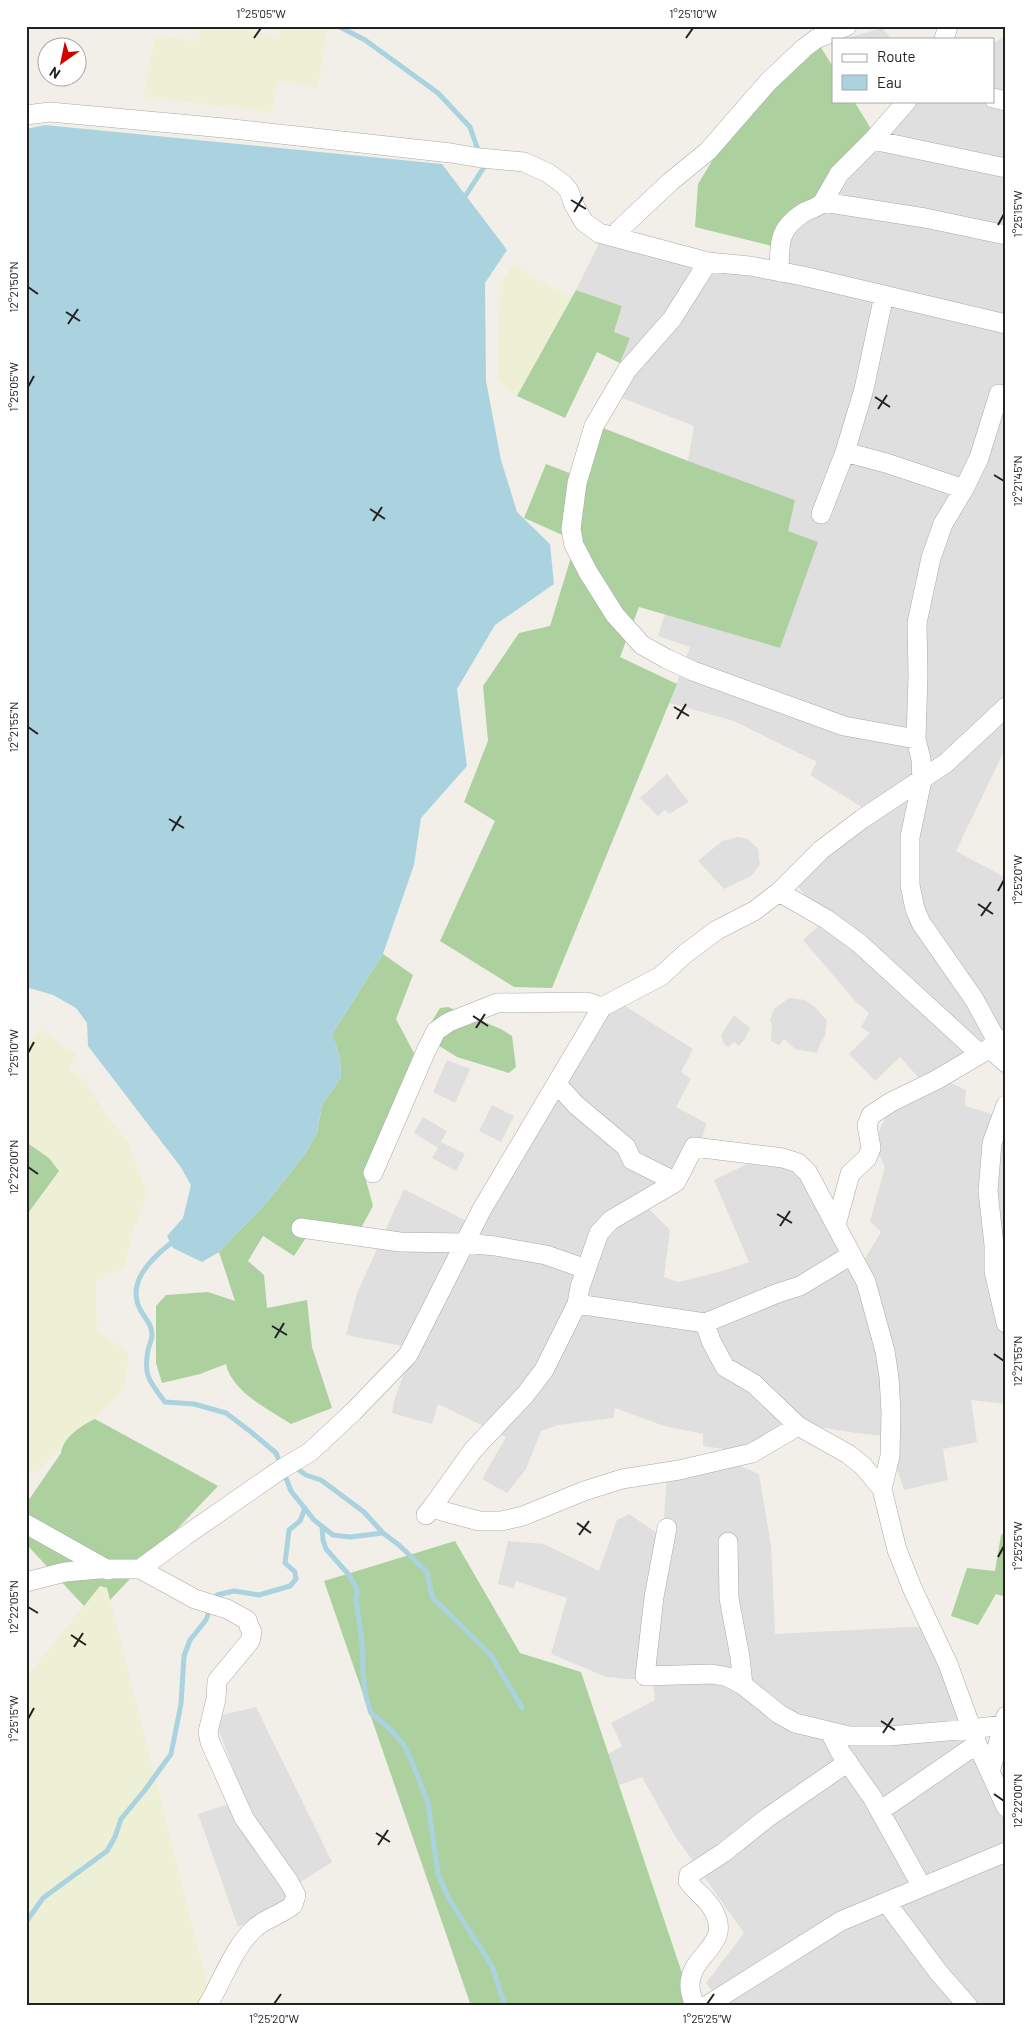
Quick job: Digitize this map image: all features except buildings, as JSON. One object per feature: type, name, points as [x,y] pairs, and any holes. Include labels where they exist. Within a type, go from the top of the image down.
[{"type":"street","points":[[615,236],[670,182],[708,151],[768,82],[804,48],[816,39],[847,26]]},
{"type":"street","points":[[944,38],[948,26]]},
{"type":"street","points":[[779,272],[780,239],[783,230],[804,212],[820,206],[839,174],[873,140],[906,102]]},
{"type":"street","points":[[26,114],[37,112],[64,113],[224,128],[524,162],[548,173],[563,184],[569,191],[574,205],[584,222],[594,230],[708,262],[750,266],[779,272],[1006,324]]},
{"type":"street","points":[[873,140],[1006,168]]},
{"type":"street","points":[[823,202],[925,218],[1006,235]]},
{"type":"street","points":[[708,262],[672,319],[627,370],[594,426],[577,483],[571,529],[574,545],[588,572],[615,615],[642,645],[694,671],[844,726],[916,739]]},
{"type":"street","points":[[821,514],[844,452],[864,389],[884,295]]},
{"type":"street","points":[[993,1046],[974,999],[926,931],[915,909],[910,885],[910,837],[922,780],[921,759],[916,739],[917,623],[922,598],[943,524],[979,458],[998,394]]},
{"type":"street","points":[[844,452],[886,462],[964,488]]},
{"type":"street","points":[[140,1569],[280,1470],[310,1452],[353,1412],[408,1354],[482,1209],[602,1008],[661,976],[686,953],[717,930],[754,911],[779,892],[821,850],[862,819],[946,763],[1006,707]]},
{"type":"street","points":[[779,892],[826,919],[859,943],[993,1046],[1006,1063]]},
{"type":"street","points":[[373,1173],[436,1031],[450,1022],[497,1002],[587,1002],[602,1008]]},
{"type":"street","points":[[836,1225],[850,1174],[867,1158],[871,1148],[867,1125],[871,1115],[891,1102],[936,1080],[993,1046]]},
{"type":"street","points":[[557,1084],[576,1105],[626,1147],[632,1160],[676,1182]]},
{"type":"street","points":[[1006,1105],[992,1143],[988,1177],[1000,1245],[994,1271],[1006,1323]]},
{"type":"street","points":[[798,1426],[752,1453],[679,1470],[622,1479],[584,1490],[523,1516],[501,1521],[479,1521],[442,1511],[430,1510],[473,1450],[525,1395],[544,1370],[577,1304],[595,1239],[603,1228],[611,1220],[676,1182],[694,1148],[783,1158],[798,1163],[808,1173],[866,1282],[884,1351],[889,1378],[891,1413],[890,1456],[882,1489]]},
{"type":"street","points":[[301,1228],[400,1242],[464,1243],[524,1250],[586,1269]]},
{"type":"street","points":[[577,1304],[705,1323],[784,1290],[800,1286],[851,1255]]},
{"type":"street","points":[[705,1323],[711,1341],[726,1367],[754,1384],[798,1426],[848,1454],[863,1466],[882,1489],[897,1550],[913,1590],[948,1664],[974,1737],[1006,1807]]},
{"type":"street","points":[[26,1524],[108,1570]]},
{"type":"street","points":[[667,1528],[654,1598],[645,1676],[712,1674],[728,1677],[743,1684],[779,1714],[794,1723],[830,1732],[862,1736],[974,1737]]},
{"type":"street","points":[[728,1542],[729,1598],[743,1684]]},
{"type":"street","points":[[26,1582],[65,1572],[140,1569],[195,1599],[227,1608],[247,1620],[252,1632],[250,1641],[218,1677],[216,1699],[208,1732],[210,1742],[244,1818],[296,1895],[293,1906],[251,1932],[222,1977],[207,2006]]},
{"type":"street","points":[[880,1811],[974,1737],[1004,1720]]},
{"type":"street","points":[[990,1772],[1004,1720]]},
{"type":"street","points":[[830,1732],[880,1811],[922,1887]]},
{"type":"street","points":[[695,2006],[690,1985],[702,1955],[717,1940],[719,1931],[718,1920],[713,1909],[692,1888],[688,1881],[689,1875],[723,1853],[767,1818],[848,1762]]},
{"type":"street","points":[[706,2006],[841,1921],[1006,1852]]},
{"type":"street","points":[[886,1902],[939,1972],[968,2006]]},
{"type":"shaded area","points":[[882,28],[891,38],[847,38]]},
{"type":"shaded area","points":[[1006,35],[1006,747],[956,851],[1006,878],[1006,1042],[947,1081],[966,1090],[965,1106],[1006,1118],[1006,1404],[971,1400],[977,1442],[943,1449],[948,1480],[904,1490],[893,1457],[894,1437],[800,1424],[752,1453],[703,1446],[703,1434],[664,1426],[615,1408],[613,1418],[558,1425],[541,1431],[526,1469],[507,1493],[482,1479],[506,1437],[438,1404],[432,1424],[392,1413],[394,1401],[413,1348],[346,1335],[357,1293],[404,1189],[476,1226],[560,1087],[617,1001],[693,1049],[681,1072],[691,1079],[676,1107],[706,1123],[702,1140],[644,1204],[670,1230],[664,1277],[678,1282],[749,1262],[714,1180],[762,1157],[799,1161],[861,1265],[881,1232],[870,1221],[885,1167],[874,1144],[891,1104],[926,1086],[900,1057],[875,1081],[849,1054],[870,1033],[861,1027],[869,1013],[856,1002],[803,940],[827,918],[815,911],[795,881],[873,814],[810,775],[817,762],[734,721],[669,703],[690,647],[658,636],[665,614],[780,648],[787,531],[795,500],[688,461],[694,426],[617,396],[634,370],[620,363],[630,338],[614,332],[622,306],[576,290],[605,231],[780,270],[786,238],[832,198],[918,102],[994,102],[994,43]]},
{"type":"shaded area","points":[[667,774],[689,802],[669,814],[665,810],[658,816],[640,798]]},
{"type":"shaded area","points":[[738,837],[748,839],[758,849],[760,865],[751,876],[724,889],[698,861],[722,841]]},
{"type":"shaded area","points":[[789,998],[805,1000],[815,1007],[827,1021],[825,1036],[817,1053],[795,1049],[784,1039],[779,1045],[771,1041],[772,1025],[770,1020],[774,1009]]},
{"type":"shaded area","points":[[734,1015],[750,1028],[739,1046],[734,1042],[728,1047],[724,1044],[721,1035]]},
{"type":"shaded area","points":[[447,1060],[470,1069],[455,1103],[433,1092]]},
{"type":"shaded area","points":[[492,1105],[514,1116],[501,1142],[479,1131]]},
{"type":"shaded area","points":[[423,1117],[447,1131],[441,1142],[465,1154],[456,1171],[432,1158],[438,1148],[414,1133]]},
{"type":"shaded area","points":[[725,1459],[759,1474],[771,1545],[775,1634],[930,1626],[995,1777],[1006,1770],[1006,2006],[716,2006],[721,2002],[706,1983],[744,1933],[675,1836],[642,1777],[619,1785],[608,1754],[622,1746],[611,1723],[655,1700],[652,1679],[606,1677],[551,1654],[567,1598],[516,1581],[514,1588],[498,1584],[508,1541],[544,1544],[599,1571],[617,1520],[629,1514],[663,1537],[667,1472]]},
{"type":"shaded area","points":[[256,1707],[332,1862],[294,1886],[301,1900],[238,1927],[198,1814],[244,1799],[214,1717]]},
{"type":"green space","points":[[281,26],[319,26],[327,30],[318,88],[277,81],[272,112],[143,97],[155,36],[198,41],[201,27],[240,29],[278,38]]},
{"type":"green space","points":[[817,41],[832,65],[832,102],[855,102],[873,132],[776,247],[695,227],[698,184],[724,141]]},
{"type":"green space","points":[[513,265],[571,298],[517,396],[497,380],[500,284]]},
{"type":"green space","points":[[576,290],[622,306],[614,332],[630,338],[620,363],[597,352],[565,418],[517,396]]},
{"type":"green space","points":[[598,426],[795,500],[788,531],[818,542],[780,648],[639,607],[620,657],[677,684],[552,988],[514,987],[440,941],[495,821],[464,802],[488,741],[483,686],[519,633],[550,626],[576,541],[524,518],[546,464],[585,479]]},
{"type":"green space","points":[[383,954],[413,975],[396,1019],[414,1053],[393,1121],[364,1173],[373,1206],[352,1244],[317,1221],[294,1256],[263,1236],[248,1261],[264,1275],[267,1308],[307,1300],[312,1347],[332,1408],[291,1424],[262,1406],[243,1391],[235,1383],[226,1364],[200,1374],[162,1383],[156,1363],[156,1306],[166,1295],[208,1292],[235,1301],[219,1252],[267,1202],[305,1154],[317,1133],[322,1105],[341,1077],[340,1058],[332,1034]]},
{"type":"green space","points":[[448,1007],[501,1029],[512,1036],[516,1067],[509,1073],[457,1057],[423,1036],[440,1008]]},
{"type":"green space","points":[[40,1029],[77,1055],[69,1069],[85,1080],[111,1121],[128,1142],[148,1195],[136,1223],[126,1266],[96,1282],[97,1330],[129,1353],[124,1388],[95,1419],[82,1425],[40,1469],[26,1477],[26,1216],[59,1171],[49,1158],[26,1142],[26,1040],[29,1042]]},
{"type":"green space","points":[[26,1142],[49,1158],[59,1171],[26,1216]]},
{"type":"green space","points":[[95,1419],[218,1486],[110,1600],[107,1588],[100,1586],[84,1606],[26,1544],[26,1504],[61,1453],[69,1437],[79,1428]]},
{"type":"green space","points":[[1006,1532],[1006,1597],[996,1594],[978,1625],[951,1616],[967,1568],[995,1571],[1001,1535]]},
{"type":"green space","points":[[455,1541],[520,1653],[581,1672],[693,2006],[471,2006],[324,1581]]},
{"type":"green space","points":[[100,1586],[107,1588],[209,1990],[207,2006],[26,2006],[26,1677]]},
{"type":"water","points":[[45,125],[442,164],[507,250],[485,283],[486,381],[501,460],[517,512],[550,544],[554,584],[495,625],[457,689],[467,766],[421,818],[414,865],[383,954],[332,1034],[340,1058],[341,1077],[322,1105],[317,1133],[305,1154],[267,1202],[219,1252],[202,1262],[173,1248],[167,1236],[183,1218],[191,1185],[180,1166],[88,1046],[87,1023],[76,1008],[53,995],[26,987],[26,129]]},
{"type":"waterway","points":[[338,26],[365,40],[438,93],[470,127],[479,153]]},
{"type":"waterway","points":[[466,195],[484,167],[482,162]]},
{"type":"waterway","points":[[171,1243],[148,1264],[138,1281],[136,1291],[137,1301],[152,1331],[146,1366],[147,1373],[155,1389],[165,1402],[194,1404],[226,1413],[251,1432],[276,1453],[291,1491],[314,1520],[333,1535],[350,1537],[383,1533]]},
{"type":"waterway","points":[[295,1467],[306,1475],[321,1480],[364,1512],[383,1533],[399,1545],[427,1572],[432,1597],[491,1655],[522,1708]]},
{"type":"waterway","points":[[214,1601],[217,1595],[234,1591],[259,1595],[290,1586],[296,1579],[295,1572],[285,1563],[289,1530],[300,1521],[305,1508]]},
{"type":"waterway","points":[[322,1526],[326,1549],[350,1576],[357,1590],[356,1601],[362,1641],[363,1673],[366,1697],[371,1713],[391,1730],[403,1744],[412,1762],[428,1803],[438,1874],[449,1899],[492,1966],[505,2006]]},
{"type":"waterway","points":[[26,1922],[43,1898],[107,1851],[115,1837],[121,1819],[171,1754],[181,1704],[184,1656],[190,1640],[206,1620],[210,1609]]}]
